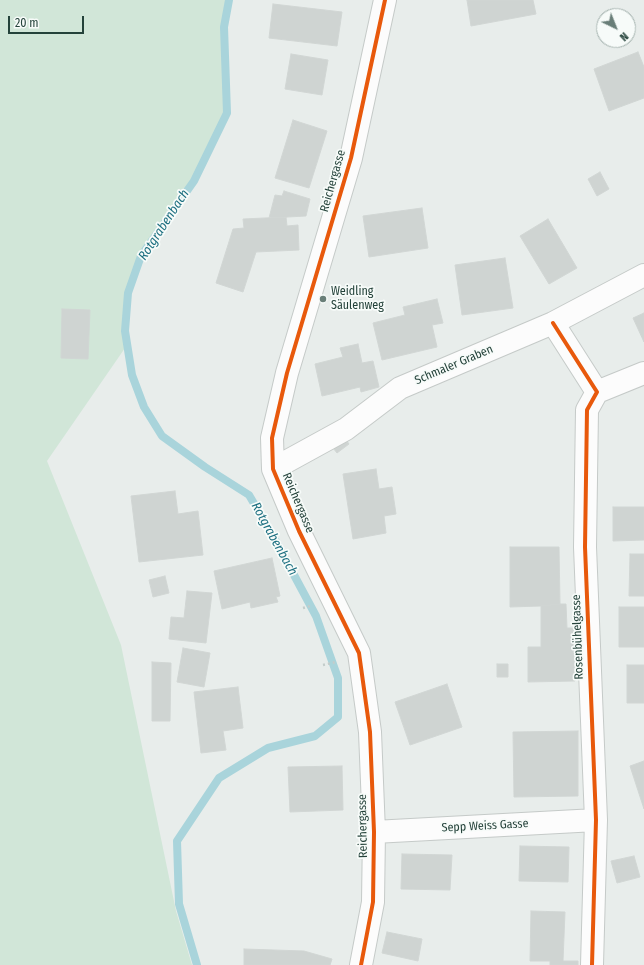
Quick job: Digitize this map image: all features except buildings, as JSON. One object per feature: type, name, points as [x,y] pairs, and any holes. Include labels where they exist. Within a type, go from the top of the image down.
[{"type":"street","name":"Reichergasse","points":[[360,965],[373,902],[374,832],[370,732],[359,653],[299,531],[273,469],[272,438],[287,373],[351,158],[385,0]]},
{"type":"street","name":"Schmaler Graben","points":[[273,469],[346,429],[400,388],[553,323],[644,275]]},
{"type":"street","points":[[553,323],[598,392],[644,372]]},
{"type":"street","name":"Rosenbühelgasse","points":[[592,965],[596,820],[585,547],[587,410],[598,392]]},
{"type":"street","name":"Sepp Weiss Gasse","points":[[374,832],[596,820]]},
{"type":"green space","points":[[0,0],[227,0],[221,31],[224,118],[187,194],[141,258],[126,299],[122,321],[125,348],[47,461],[121,645],[176,911],[192,965],[0,965]]},
{"type":"waterway","name":"Rotgrabenbach","points":[[197,965],[179,904],[177,841],[219,778],[268,748],[315,736],[338,717],[338,678],[316,616],[272,534],[249,495],[205,467],[162,436],[144,407],[132,375],[125,331],[128,293],[141,256],[194,181],[227,113],[224,27],[229,0]]},
{"type":"cycle path","points":[[361,965],[373,902],[374,832],[370,732],[359,653],[299,531],[273,469],[272,438],[287,373],[351,158],[385,0]]},
{"type":"cycle path","points":[[553,323],[597,392],[587,410],[585,547],[596,820],[592,965]]},
{"type":"place","name":"Weidling Säulenweg","points":[[323,299]]}]
